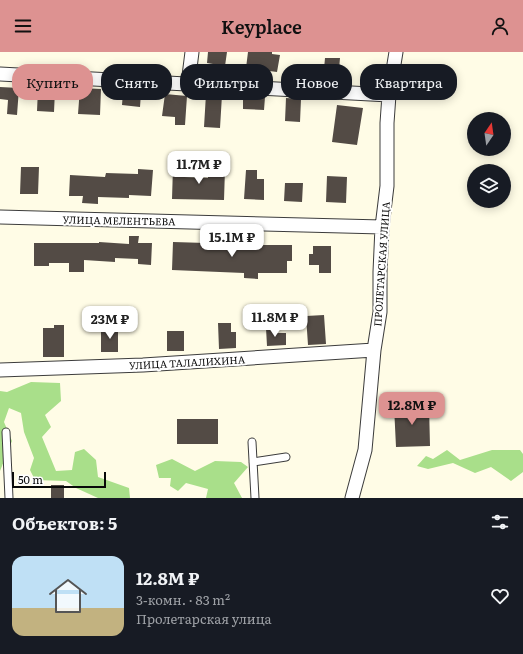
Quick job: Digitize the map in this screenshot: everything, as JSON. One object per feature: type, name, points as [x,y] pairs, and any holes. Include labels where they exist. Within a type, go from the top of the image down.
[{"type":"street","points":[[190,64],[192,52]]},
{"type":"street","name":"ПРОЛЕТАРСКАЯ УЛИЦА","points":[[394,64],[396,52]]},
{"type":"street","points":[[0,74],[180,84]]},
{"type":"street","points":[[273,89],[360,94]]},
{"type":"street","name":"ПРОЛЕТАРСКАЯ УЛИЦА","points":[[352,498],[365,450],[374,350],[380,312],[382,227],[386,186],[389,100]]},
{"type":"street","name":"УЛИЦА МЕЛЕНТЬЕВА","points":[[0,217],[382,227]]},
{"type":"street","name":"УЛИЦА ТАЛАЛИХИНА","points":[[0,370],[144,365],[374,350]]},
{"type":"lane","points":[[6,432],[9,498]]},
{"type":"lane","points":[[252,442],[255,498]]},
{"type":"lane","points":[[253,462],[286,457]]},
{"type":"green space","points":[[31,382],[60,383],[61,401],[45,415],[51,427],[42,437],[56,471],[72,470],[75,452],[84,449],[96,460],[98,477],[129,488],[130,498],[98,498],[76,488],[66,481],[35,480],[30,470],[34,458],[24,432],[21,413],[9,408],[4,422],[12,441],[0,471],[0,391],[7,392]]},
{"type":"green space","points":[[447,450],[460,460],[492,450],[520,450],[523,454],[523,472],[511,481],[491,467],[475,473],[453,463],[428,469],[417,466],[426,456],[433,459]]},
{"type":"green space","points":[[172,459],[195,471],[215,461],[241,462],[248,467],[234,483],[242,498],[206,498],[208,489],[186,483],[178,491],[170,486],[171,478],[159,478],[156,465]]},
{"type":"building","points":[[208,52],[227,52],[225,64],[207,63]]},
{"type":"building","points":[[248,52],[272,52],[272,54],[280,55],[277,72],[273,71],[273,64],[246,64]]},
{"type":"building","points":[[325,58],[340,58],[339,64],[324,64]]},
{"type":"building","points":[[0,87],[12,88],[12,100],[18,100],[17,115],[7,114],[8,100],[0,99]]},
{"type":"building","points":[[93,89],[101,89],[100,115],[78,114],[79,100],[93,100]]},
{"type":"building","points":[[172,95],[180,95],[180,100],[187,100],[185,125],[175,125],[175,117],[162,116],[164,100],[172,100]]},
{"type":"building","points":[[38,100],[55,100],[54,112],[37,111]]},
{"type":"building","points":[[122,100],[140,100],[140,107],[122,105]]},
{"type":"building","points":[[206,100],[222,100],[220,128],[204,127]]},
{"type":"building","points":[[243,100],[265,100],[264,110],[243,109]]},
{"type":"building","points":[[286,100],[301,100],[300,122],[285,121]]},
{"type":"building","points":[[337,105],[363,108],[357,145],[332,142]]},
{"type":"building","points":[[21,167],[39,167],[38,194],[20,194]]},
{"type":"building","points":[[173,167],[184,167],[184,177],[208,178],[208,168],[225,169],[224,200],[172,199]]},
{"type":"building","points":[[138,169],[153,170],[151,196],[129,195],[129,198],[98,197],[98,204],[82,203],[83,196],[69,196],[70,175],[105,177],[106,173],[138,174]]},
{"type":"building","points":[[246,170],[257,170],[257,179],[264,179],[264,200],[244,199]]},
{"type":"building","points":[[327,176],[347,177],[346,203],[326,202]]},
{"type":"building","points":[[285,183],[303,183],[302,202],[284,201]]},
{"type":"building","points":[[129,236],[139,236],[138,243],[152,243],[151,265],[138,264],[138,259],[115,258],[115,262],[84,260],[84,272],[69,272],[69,263],[49,263],[49,266],[34,266],[34,243],[99,242],[129,244]]},
{"type":"building","points":[[173,242],[292,245],[292,261],[287,261],[287,273],[258,273],[258,279],[244,278],[244,273],[172,270]]},
{"type":"building","points":[[313,246],[331,246],[331,273],[319,273],[319,265],[309,265],[309,254],[313,254]]},
{"type":"building","points":[[324,315],[326,344],[308,345],[306,316]]},
{"type":"building","points":[[218,323],[231,323],[231,332],[236,332],[236,348],[219,349]]},
{"type":"building","points":[[54,325],[64,325],[64,357],[43,357],[43,328],[54,328]]},
{"type":"building","points":[[118,327],[118,352],[101,352],[101,328]]},
{"type":"building","points":[[266,328],[276,328],[276,333],[286,333],[286,345],[267,346]]},
{"type":"building","points":[[167,331],[184,331],[184,351],[167,351]]},
{"type":"building","points":[[429,405],[430,446],[396,447],[394,406]]},
{"type":"building","points":[[177,419],[218,419],[218,444],[177,444]]},
{"type":"building","points":[[51,485],[64,485],[64,498],[51,498]]}]
